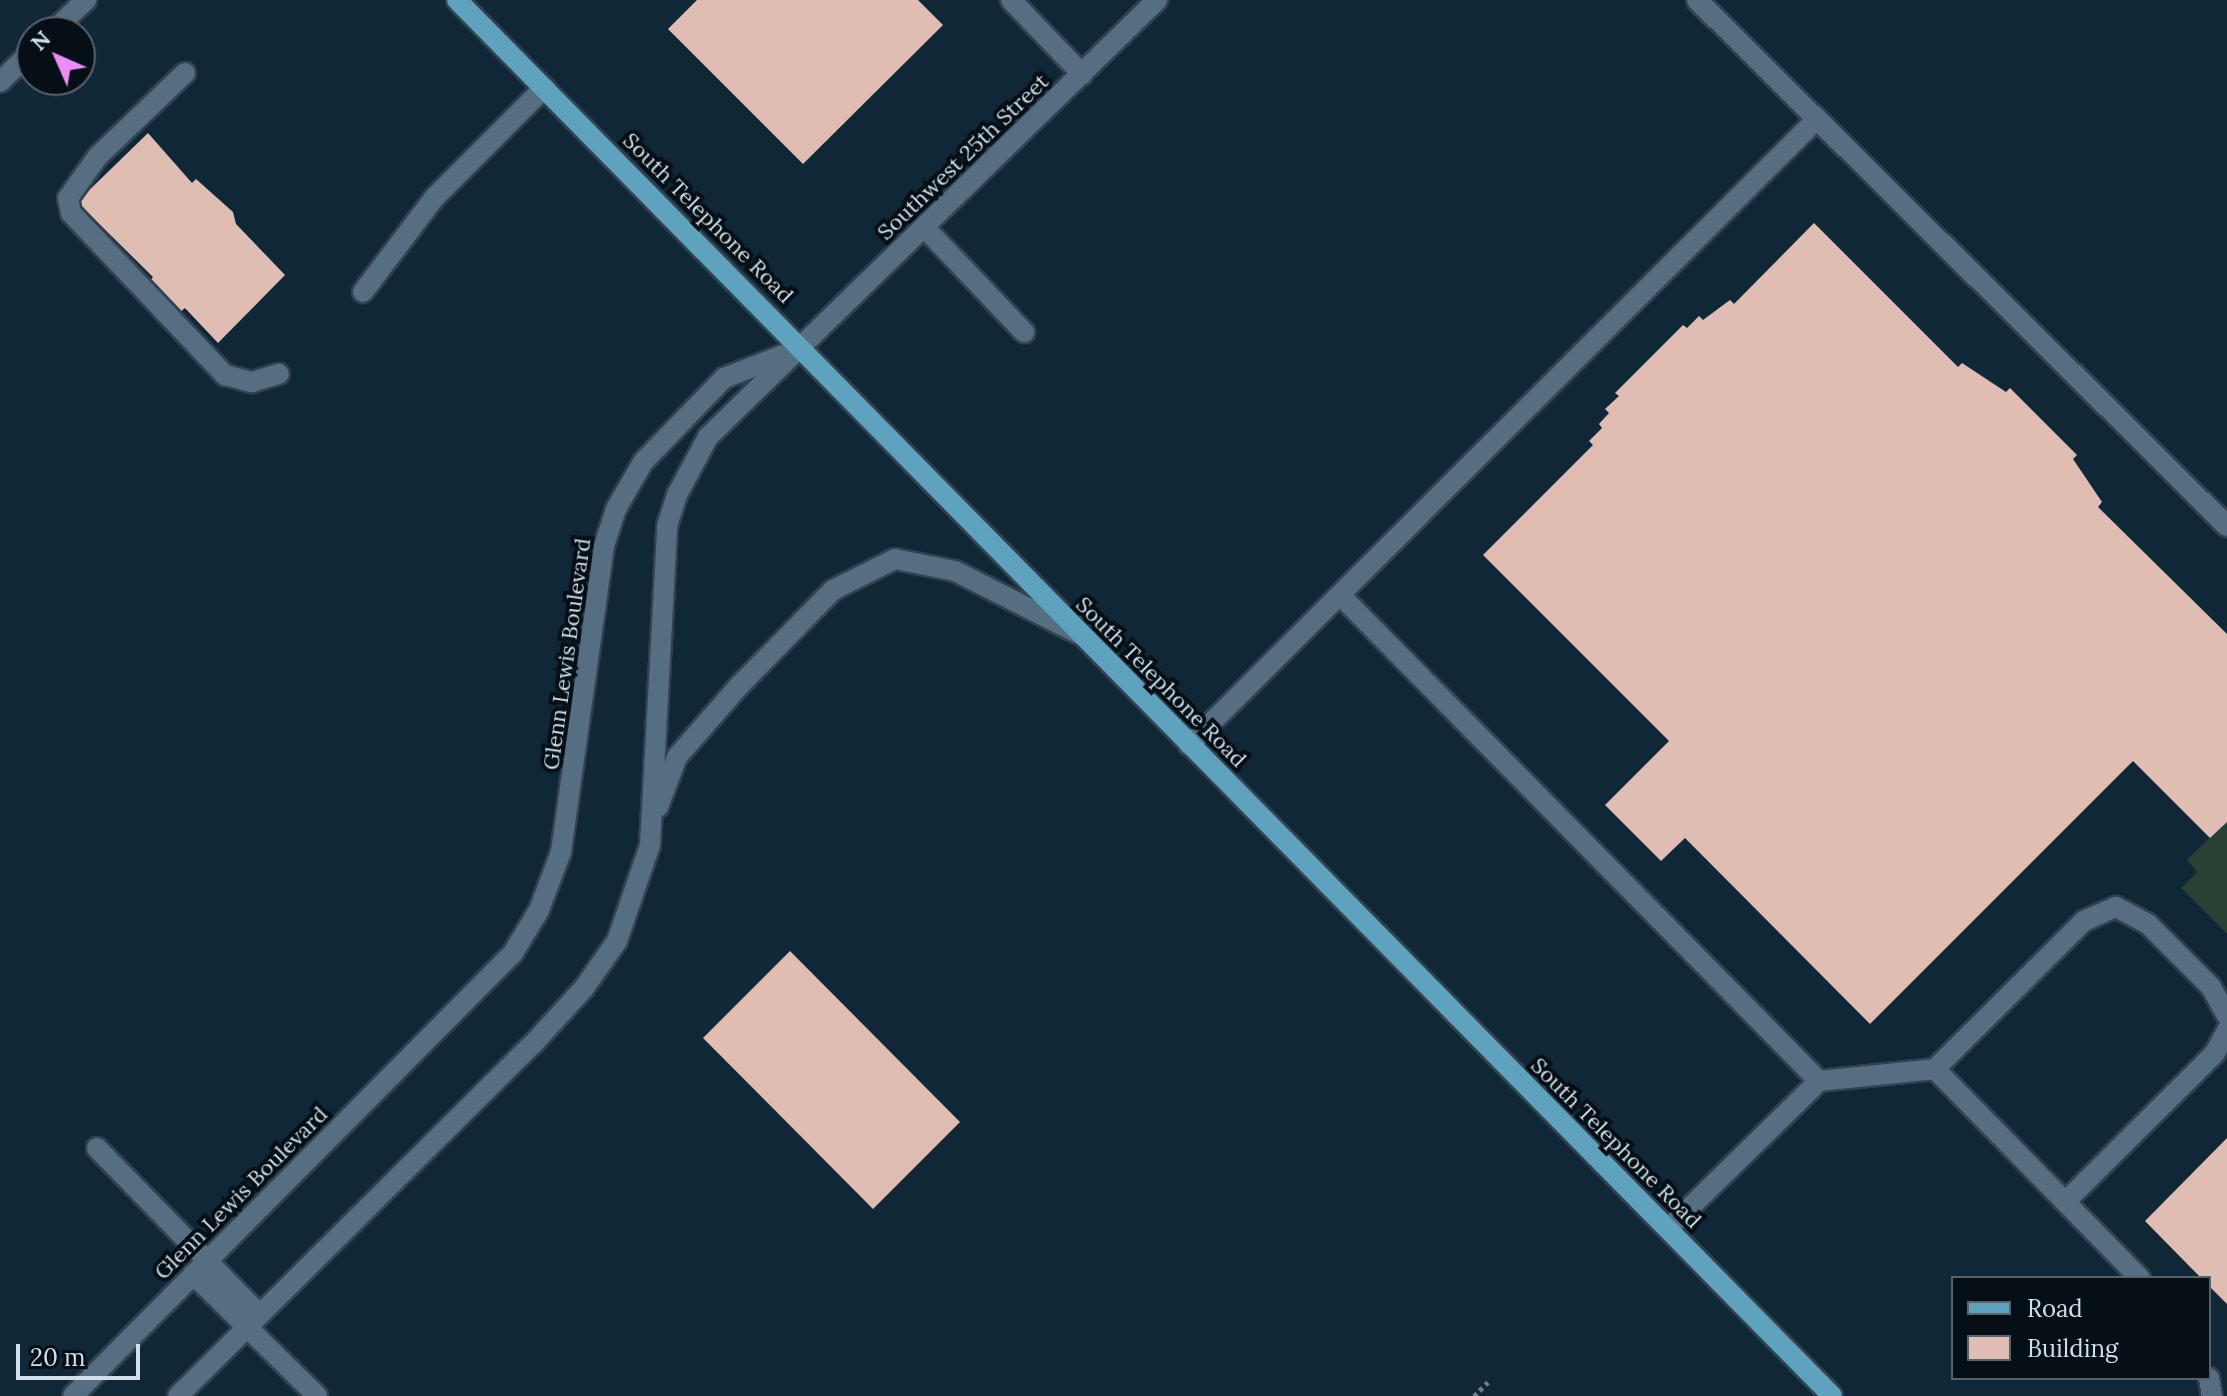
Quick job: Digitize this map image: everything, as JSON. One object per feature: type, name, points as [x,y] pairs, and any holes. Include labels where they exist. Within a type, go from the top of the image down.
[{"type":"main road","name":"South Telephone Road","points":[[457,0],[1832,1396]]},
{"type":"street","points":[[69,16],[86,0]]},
{"type":"street","points":[[1011,0],[1082,74]]},
{"type":"street","name":"Southwest 25th Street","points":[[802,348],[1157,0]]},
{"type":"street","points":[[1697,0],[2227,526]]},
{"type":"street","points":[[0,82],[16,66]]},
{"type":"street","points":[[185,73],[98,156],[68,198],[71,213],[225,375],[252,382],[279,374]]},
{"type":"street","points":[[363,292],[434,198],[544,88]]},
{"type":"street","points":[[1189,745],[1817,119]]},
{"type":"street","points":[[925,228],[1024,332]]},
{"type":"street","points":[[178,1396],[584,988],[617,941],[638,891],[651,826],[667,526],[674,504],[708,437],[802,348]]},
{"type":"street","name":"Glenn Lewis Boulevard","points":[[73,1396],[513,953],[539,910],[561,852],[604,546],[616,509],[643,462],[724,378],[802,348]]},
{"type":"street","points":[[651,826],[677,757],[739,686],[833,590],[895,559],[955,571],[1081,635]]},
{"type":"street","points":[[1341,596],[1819,1081]]},
{"type":"street","points":[[1668,1229],[1819,1081],[1935,1069],[2084,921],[2116,907],[2148,924],[2211,987],[2227,1016]]},
{"type":"street","points":[[2065,1202],[2215,1053],[2227,1030]]},
{"type":"street","points":[[1935,1069],[2138,1276]]},
{"type":"street","points":[[97,1148],[317,1396]]},
{"type":"path","points":[[1474,1396],[1489,1381]]},
{"type":"green space","points":[[2227,821],[2227,934],[2181,888],[2197,872],[2187,860]]},
{"type":"building","points":[[697,0],[918,0],[943,25],[803,164],[668,29]]},
{"type":"building","points":[[148,133],[192,183],[196,179],[233,212],[236,224],[285,275],[218,343],[185,308],[179,313],[149,282],[153,277],[77,202]]},
{"type":"building","points":[[1814,223],[1958,367],[1962,363],[2006,392],[2010,388],[2077,455],[2073,459],[2102,502],[2098,507],[2227,634],[2227,822],[2210,838],[2133,761],[1870,1024],[1685,838],[1661,861],[1605,805],[1669,741],[1483,555],[1593,445],[1589,441],[1602,428],[1599,424],[1609,413],[1605,409],[1619,396],[1615,393],[1683,325],[1687,328],[1699,316],[1703,320],[1730,300],[1734,304]]},
{"type":"building","points":[[790,951],[960,1122],[873,1209],[703,1038]]},
{"type":"building","points":[[2227,1138],[2227,1304],[2211,1288],[2211,1276],[2199,1276],[2145,1221]]}]
